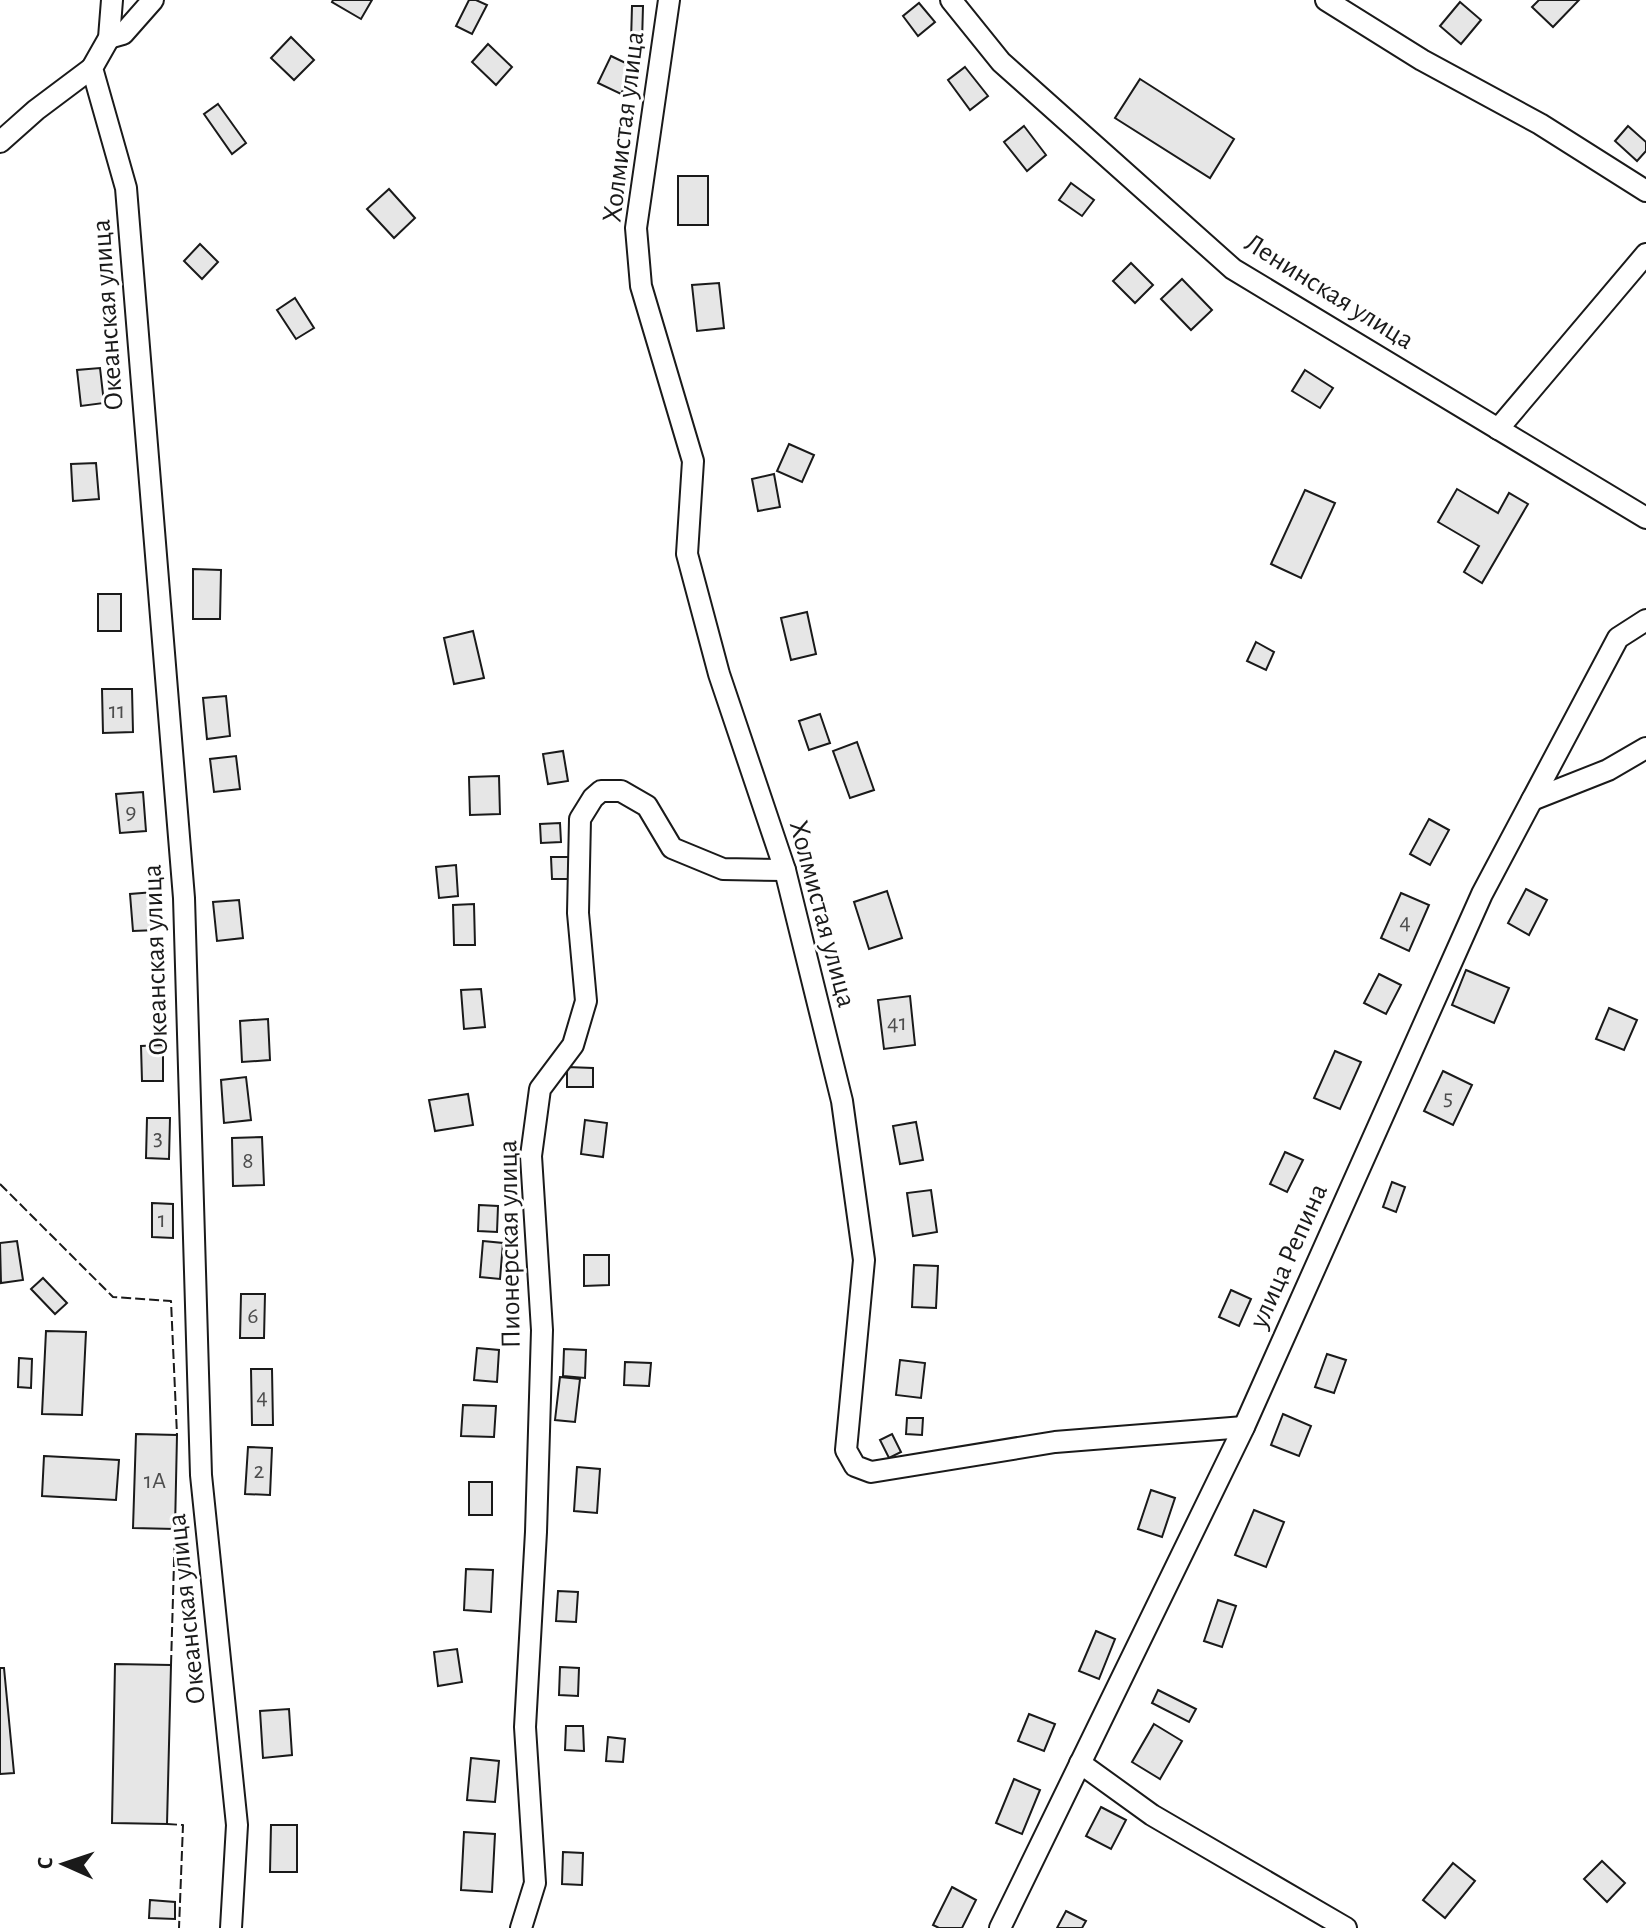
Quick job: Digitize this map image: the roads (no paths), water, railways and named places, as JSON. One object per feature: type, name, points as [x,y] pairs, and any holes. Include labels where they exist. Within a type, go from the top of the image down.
[{"type":"street","points":[[0,142],[92,68],[109,38],[112,0]]},
{"type":"street","points":[[109,38],[123,34],[153,0]]},
{"type":"street","name":"Холмистая улица","points":[[669,0],[636,228],[641,286],[693,461],[687,554],[719,674],[785,870],[842,1101],[864,1260],[846,1450],[855,1466],[871,1472],[1055,1442],[1244,1427]]},
{"type":"street","name":"Ленинская улица","points":[[951,0],[1001,62],[1233,269],[1646,518]]},
{"type":"street","points":[[1326,0],[1422,60],[1540,124],[1646,191]]},
{"type":"street","name":"Океанская улица","points":[[92,68],[126,188],[184,898],[201,1475],[237,1825],[231,1928]]},
{"type":"street","points":[[1498,429],[1646,254]]},
{"type":"street","name":"улица Репина","points":[[1000,1928],[1244,1427],[1482,894],[1618,638],[1646,620]]},
{"type":"street","points":[[1532,800],[1608,770],[1646,748]]},
{"type":"street","name":"Пионерская улица","points":[[521,1928],[535,1883],[525,1727],[536,1532],[542,1330],[531,1156],[540,1089],[573,1045],[586,1001],[578,913],[580,819],[601,791],[621,791],[647,806],[672,848],[723,869],[785,870]]},
{"type":"street","points":[[1080,1763],[1152,1815],[1346,1928]]}]
